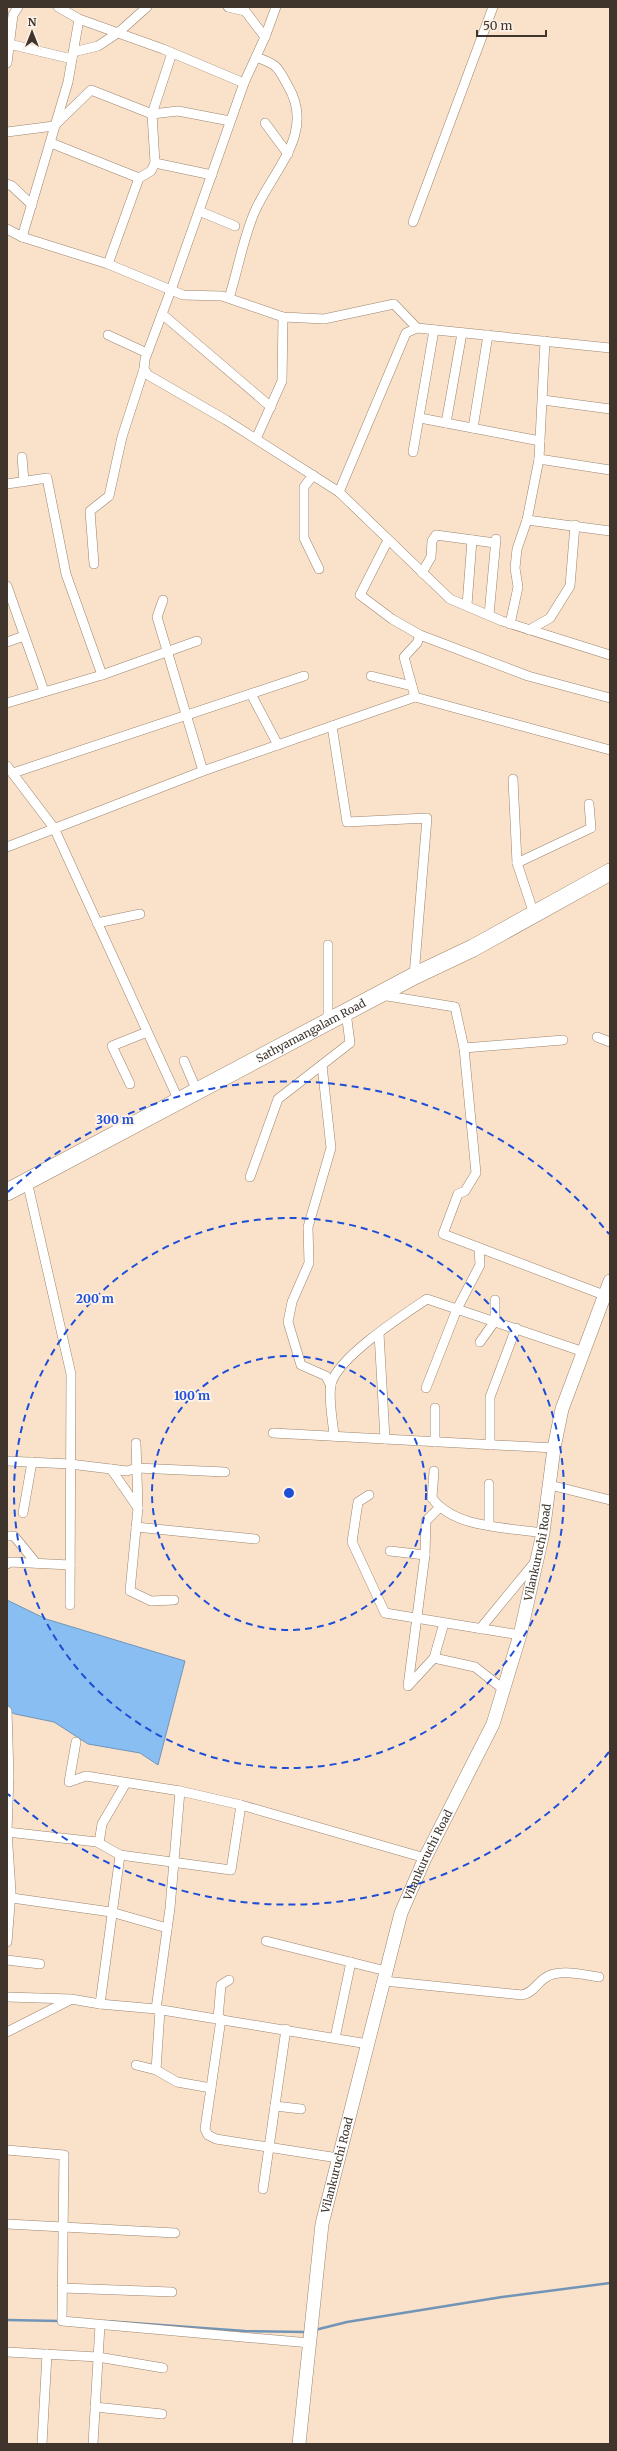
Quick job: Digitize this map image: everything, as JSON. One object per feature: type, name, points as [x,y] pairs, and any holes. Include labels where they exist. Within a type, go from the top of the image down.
[{"type":"highway","name":"Sathyamangalam Road","points":[[9,1190],[414,976],[473,948],[610,872]]},
{"type":"street","points":[[7,63],[13,15],[18,7]]},
{"type":"street","points":[[58,7],[79,19],[172,53],[244,83]]},
{"type":"street","points":[[9,44],[73,55],[98,46],[118,33],[147,7]]},
{"type":"street","points":[[228,7],[244,9],[265,37]]},
{"type":"street","points":[[94,564],[90,511],[109,496],[122,437],[144,369],[147,353],[171,290],[244,83],[265,37],[276,7]]},
{"type":"street","points":[[413,222],[493,7]]},
{"type":"street","points":[[22,237],[68,82],[79,19]]},
{"type":"street","points":[[108,264],[139,178],[150,171],[155,163],[152,114],[172,53]]},
{"type":"street","points":[[229,298],[255,211],[288,154],[297,133],[294,97],[276,64],[256,57]]},
{"type":"street","points":[[7,132],[54,126],[91,90],[152,114],[178,111],[230,121]]},
{"type":"street","points":[[265,123],[288,154]]},
{"type":"street","points":[[51,143],[139,178]]},
{"type":"street","points":[[155,163],[212,175]]},
{"type":"street","points":[[7,184],[12,186],[32,204]]},
{"type":"street","points":[[199,212],[235,226]]},
{"type":"street","points":[[7,229],[22,237],[108,264],[183,295],[222,296],[283,317],[324,319],[394,304],[417,328]]},
{"type":"street","points":[[162,314],[270,407]]},
{"type":"street","points":[[256,439],[282,381],[283,317]]},
{"type":"street","points":[[339,492],[406,333],[417,328],[610,348]]},
{"type":"street","points":[[413,452],[434,330]]},
{"type":"street","points":[[446,423],[462,333]]},
{"type":"street","points":[[108,335],[147,353]]},
{"type":"street","points":[[473,428],[488,335]]},
{"type":"street","points":[[510,624],[518,587],[515,568],[517,549],[527,520],[539,459],[545,341]]},
{"type":"street","points":[[144,369],[148,375],[168,388],[206,408],[339,492],[450,599],[510,624],[610,655]]},
{"type":"street","points":[[543,400],[610,409]]},
{"type":"street","points":[[420,418],[540,441]]},
{"type":"street","points":[[22,457],[24,482]]},
{"type":"street","points":[[539,459],[610,470]]},
{"type":"street","points":[[313,475],[304,487],[304,538],[319,569]]},
{"type":"street","points":[[7,484],[48,478],[66,574],[102,675]]},
{"type":"street","points":[[527,520],[575,525],[610,531]]},
{"type":"street","points":[[529,630],[550,618],[570,586],[575,525]]},
{"type":"street","points":[[422,573],[430,557],[432,541],[436,535],[472,540],[496,540],[489,614]]},
{"type":"street","points":[[388,540],[360,595],[392,619],[420,635],[528,676],[610,698]]},
{"type":"street","points":[[466,605],[472,540]]},
{"type":"street","points":[[7,586],[44,691]]},
{"type":"street","points":[[163,600],[157,617],[203,771]]},
{"type":"street","points":[[415,697],[404,657],[417,643],[420,635]]},
{"type":"street","points":[[7,642],[24,636]]},
{"type":"street","points":[[7,703],[102,675],[197,641]]},
{"type":"street","points":[[13,773],[304,676]]},
{"type":"street","points":[[371,676],[412,686]]},
{"type":"street","points":[[251,694],[278,745]]},
{"type":"street","points":[[7,847],[203,771],[415,697],[610,750]]},
{"type":"street","points":[[332,726],[347,822],[427,818],[414,976]]},
{"type":"street","points":[[7,766],[54,828],[179,1101]]},
{"type":"street","points":[[514,779],[517,863],[534,914]]},
{"type":"street","points":[[517,863],[591,828],[589,804]]},
{"type":"street","points":[[97,923],[140,914]]},
{"type":"street","points":[[328,945],[328,1022]]},
{"type":"street","points":[[379,995],[455,1007],[464,1048],[476,1174],[465,1191],[458,1194],[443,1234],[604,1295]]},
{"type":"street","points":[[250,1177],[278,1099],[350,1043],[346,1012]]},
{"type":"street","points":[[130,1084],[112,1046],[147,1032]]},
{"type":"street","points":[[597,1037],[610,1042]]},
{"type":"street","points":[[464,1048],[563,1040]]},
{"type":"street","points":[[184,1061],[197,1092]]},
{"type":"street","points":[[322,1065],[331,1148],[308,1227],[309,1263],[292,1302],[288,1322],[301,1365],[326,1376],[331,1386]]},
{"type":"street","points":[[27,1181],[71,1374],[70,1605]]},
{"type":"street","points":[[426,1388],[457,1309],[480,1265],[479,1248]]},
{"type":"street","name":"Vilankuruchi Road","points":[[299,2444],[322,2224],[401,1914],[425,1858],[493,1724],[520,1635],[543,1533],[554,1448],[562,1410],[610,1281]]},
{"type":"street","points":[[334,1436],[331,1386],[335,1374],[379,1333],[427,1299],[584,1352]]},
{"type":"street","points":[[480,1342],[495,1321],[495,1300]]},
{"type":"street","points":[[490,1445],[490,1398],[516,1328]]},
{"type":"street","points":[[379,1333],[385,1439]]},
{"type":"street","points":[[435,1408],[435,1442]]},
{"type":"street","points":[[273,1433],[554,1448]]},
{"type":"street","points":[[136,1443],[138,1508],[130,1591],[151,1601],[174,1600]]},
{"type":"street","points":[[7,1461],[70,1464],[127,1471],[137,1468],[225,1472]]},
{"type":"street","points":[[23,1513],[32,1462]]},
{"type":"street","points":[[111,1469],[138,1508]]},
{"type":"street","points":[[434,1471],[432,1498],[439,1508],[464,1521],[543,1533]]},
{"type":"street","points":[[489,1484],[489,1525]]},
{"type":"street","points":[[550,1485],[610,1500]]},
{"type":"street","points":[[369,1495],[358,1502],[352,1542],[385,1613],[520,1635]]},
{"type":"street","points":[[439,1508],[426,1521],[425,1555],[408,1686],[434,1658],[444,1623]]},
{"type":"street","points":[[136,1527],[255,1539]]},
{"type":"street","points":[[7,1536],[14,1536],[36,1563]]},
{"type":"street","points":[[390,1551],[425,1555]]},
{"type":"street","points":[[480,1629],[537,1560]]},
{"type":"street","points":[[7,1564],[10,1562],[70,1565]]},
{"type":"street","points":[[434,1658],[475,1666],[503,1689]]},
{"type":"street","points":[[7,1711],[7,1832],[10,1893],[7,1942]]},
{"type":"street","points":[[76,1742],[69,1782],[86,1776],[180,1791],[241,1805],[425,1858]]},
{"type":"street","points":[[99,1843],[102,1824],[126,1783]]},
{"type":"street","points":[[156,2070],[158,2009],[180,1791]]},
{"type":"street","points":[[7,1832],[56,1836],[99,1843],[120,1854],[231,1870],[241,1805]]},
{"type":"street","points":[[100,2004],[111,1912],[120,1854]]},
{"type":"street","points":[[10,1893],[111,1912],[167,1928]]},
{"type":"street","points":[[266,1941],[351,1962],[385,1976],[522,1995],[528,1994],[546,1977],[553,1974],[599,1977]]},
{"type":"street","points":[[7,1960],[40,1964]]},
{"type":"street","points":[[335,2038],[351,1962]]},
{"type":"street","points":[[229,1980],[222,1985],[205,2129],[208,2135],[216,2139],[338,2158]]},
{"type":"street","points":[[7,1997],[71,1999],[100,2004],[158,2009],[286,2029],[368,2044]]},
{"type":"street","points":[[7,2032],[71,1999]]},
{"type":"street","points":[[263,2189],[286,2029]]},
{"type":"street","points":[[136,2066],[156,2070],[177,2082],[211,2088]]},
{"type":"street","points":[[275,2106],[301,2109]]},
{"type":"street","points":[[7,2150],[64,2155],[62,2319],[100,2325],[310,2335]]},
{"type":"street","points":[[7,2224],[175,2233]]},
{"type":"street","points":[[62,2288],[172,2292]]},
{"type":"street","points":[[93,2444],[100,2325]]},
{"type":"street","points":[[7,2352],[98,2357],[163,2368]]},
{"type":"street","points":[[42,2444],[47,2354]]},
{"type":"street","points":[[95,2407],[162,2414]]},
{"type":"water","points":[[7,1600],[46,1619],[185,1661],[158,1765],[140,1753],[88,1744],[54,1722],[15,1714],[7,1710]]},
{"type":"waterway","points":[[315,2330],[347,2322],[502,2297],[610,2283]]},
{"type":"waterway","points":[[7,2320],[60,2321]]},
{"type":"waterway","points":[[105,2321],[245,2331],[306,2332]]}]
